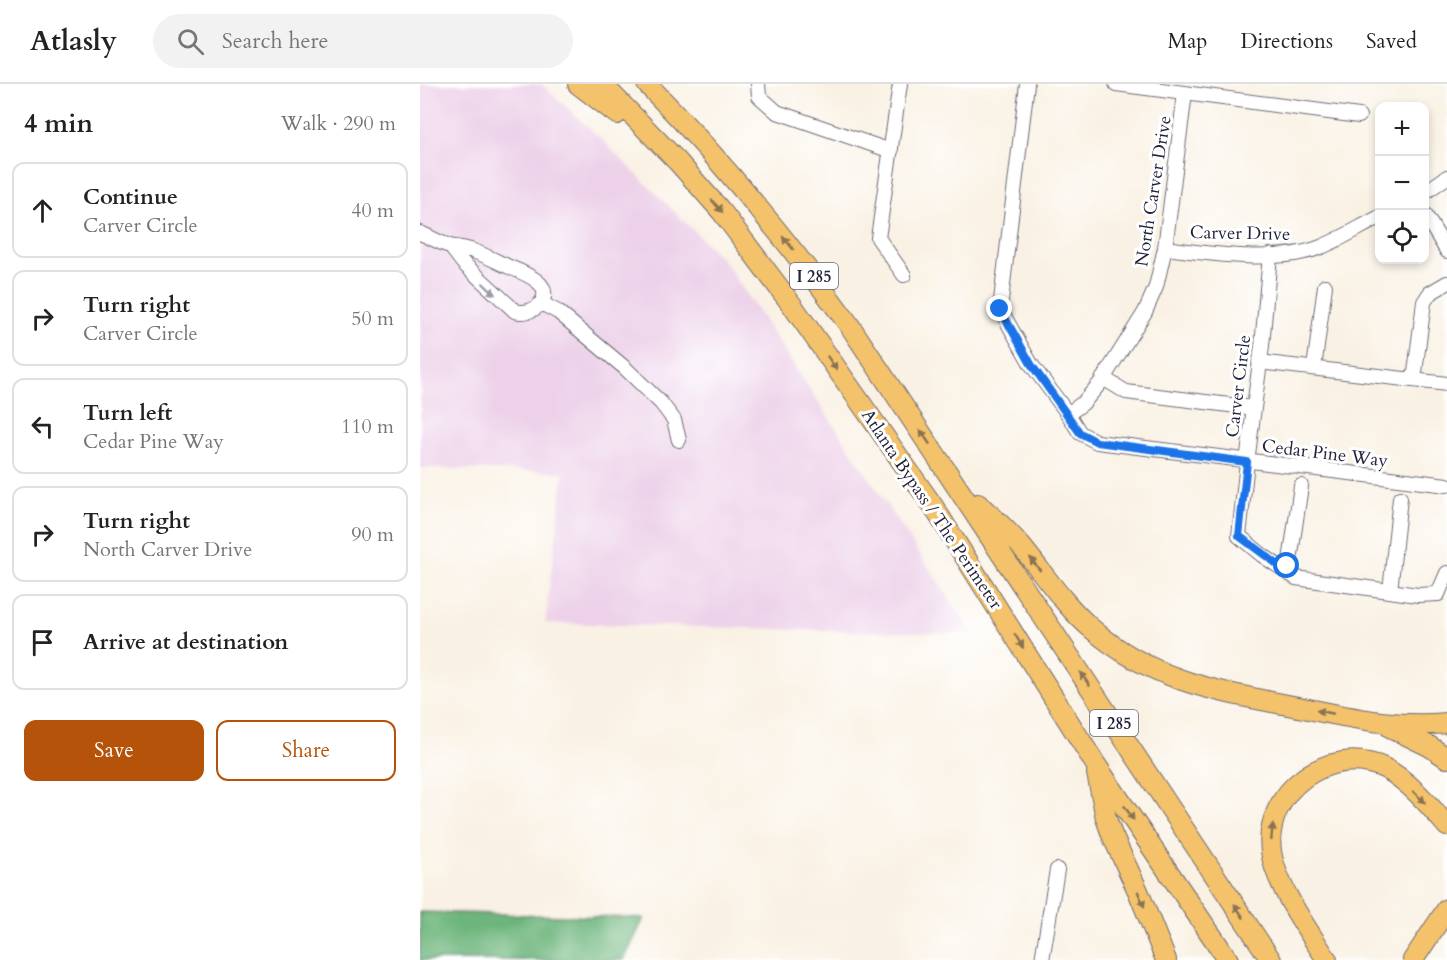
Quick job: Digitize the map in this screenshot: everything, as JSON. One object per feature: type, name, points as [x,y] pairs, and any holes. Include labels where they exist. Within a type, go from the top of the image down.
[{"type":"highway","points":[[579,84],[678,162]]},
{"type":"highway","name":"Atlanta Bypass / The Perimeter","points":[[602,84],[678,162],[722,212],[792,305],[933,506],[1096,765],[1228,960]]},
{"type":"highway","name":"Atlanta Bypass / The Perimeter","points":[[647,84],[730,173],[803,260],[958,485],[1271,960]]},
{"type":"highway","points":[[958,485],[1020,544],[1081,619],[1103,638],[1166,674],[1203,688],[1382,724],[1447,723]]},
{"type":"highway","points":[[1382,724],[1419,741],[1447,758]]},
{"type":"highway","points":[[1327,960],[1286,891],[1274,864],[1271,849],[1273,822],[1288,792],[1300,780],[1322,767],[1344,762],[1372,764],[1386,769],[1406,784],[1431,807],[1447,826]]},
{"type":"highway","points":[[1096,765],[1106,818],[1112,835],[1166,960]]},
{"type":"highway","points":[[1413,960],[1447,909]]},
{"type":"street","points":[[758,84],[759,96],[777,112],[891,151]]},
{"type":"street","points":[[900,84],[878,238],[904,275]]},
{"type":"street","points":[[1027,84],[1000,309],[1031,364],[1068,414]]},
{"type":"street","name":"North Carver Drive","points":[[1068,414],[1083,404],[1103,378],[1145,312],[1156,286],[1165,248],[1185,93],[1116,84]]},
{"type":"street","points":[[1185,93],[1359,116]]},
{"type":"street","points":[[1429,190],[1447,177]]},
{"type":"street","name":"Carver Drive","points":[[1165,248],[1221,255],[1270,255],[1300,252],[1321,247],[1375,220]]},
{"type":"street","points":[[1429,220],[1447,251]]},
{"type":"street","points":[[420,233],[450,246],[474,251],[532,278],[544,289],[545,294],[541,303],[536,310],[528,313],[519,313],[511,309],[463,263],[450,246]]},
{"type":"street","name":"Carver Circle","points":[[1270,255],[1239,536],[1296,578],[1418,595],[1438,594],[1447,573]]},
{"type":"street","points":[[1414,380],[1424,302],[1430,293],[1447,283]]},
{"type":"street","points":[[1314,368],[1325,286]]},
{"type":"street","points":[[541,303],[558,312],[625,368],[661,403],[674,420],[679,440]]},
{"type":"street","points":[[1260,362],[1447,384]]},
{"type":"street","points":[[1103,378],[1117,388],[1142,395],[1253,408]]},
{"type":"street","name":"Cedar Pine Way","points":[[1068,414],[1080,433],[1097,442],[1447,485]]},
{"type":"street","points":[[1285,570],[1290,561],[1301,486]]},
{"type":"street","points":[[1390,591],[1400,498]]},
{"type":"street","points":[[1042,960],[1057,870]]},
{"type":"shaded area","points":[[420,84],[541,84],[599,137],[725,262],[973,634],[545,623],[564,472],[420,468]]},
{"type":"green space","points":[[420,912],[644,918],[624,960],[420,960]]},
{"type":"route","points":[[1000,309],[1031,364],[1080,433],[1097,442],[1247,462],[1239,536],[1285,570],[1287,566]]}]
